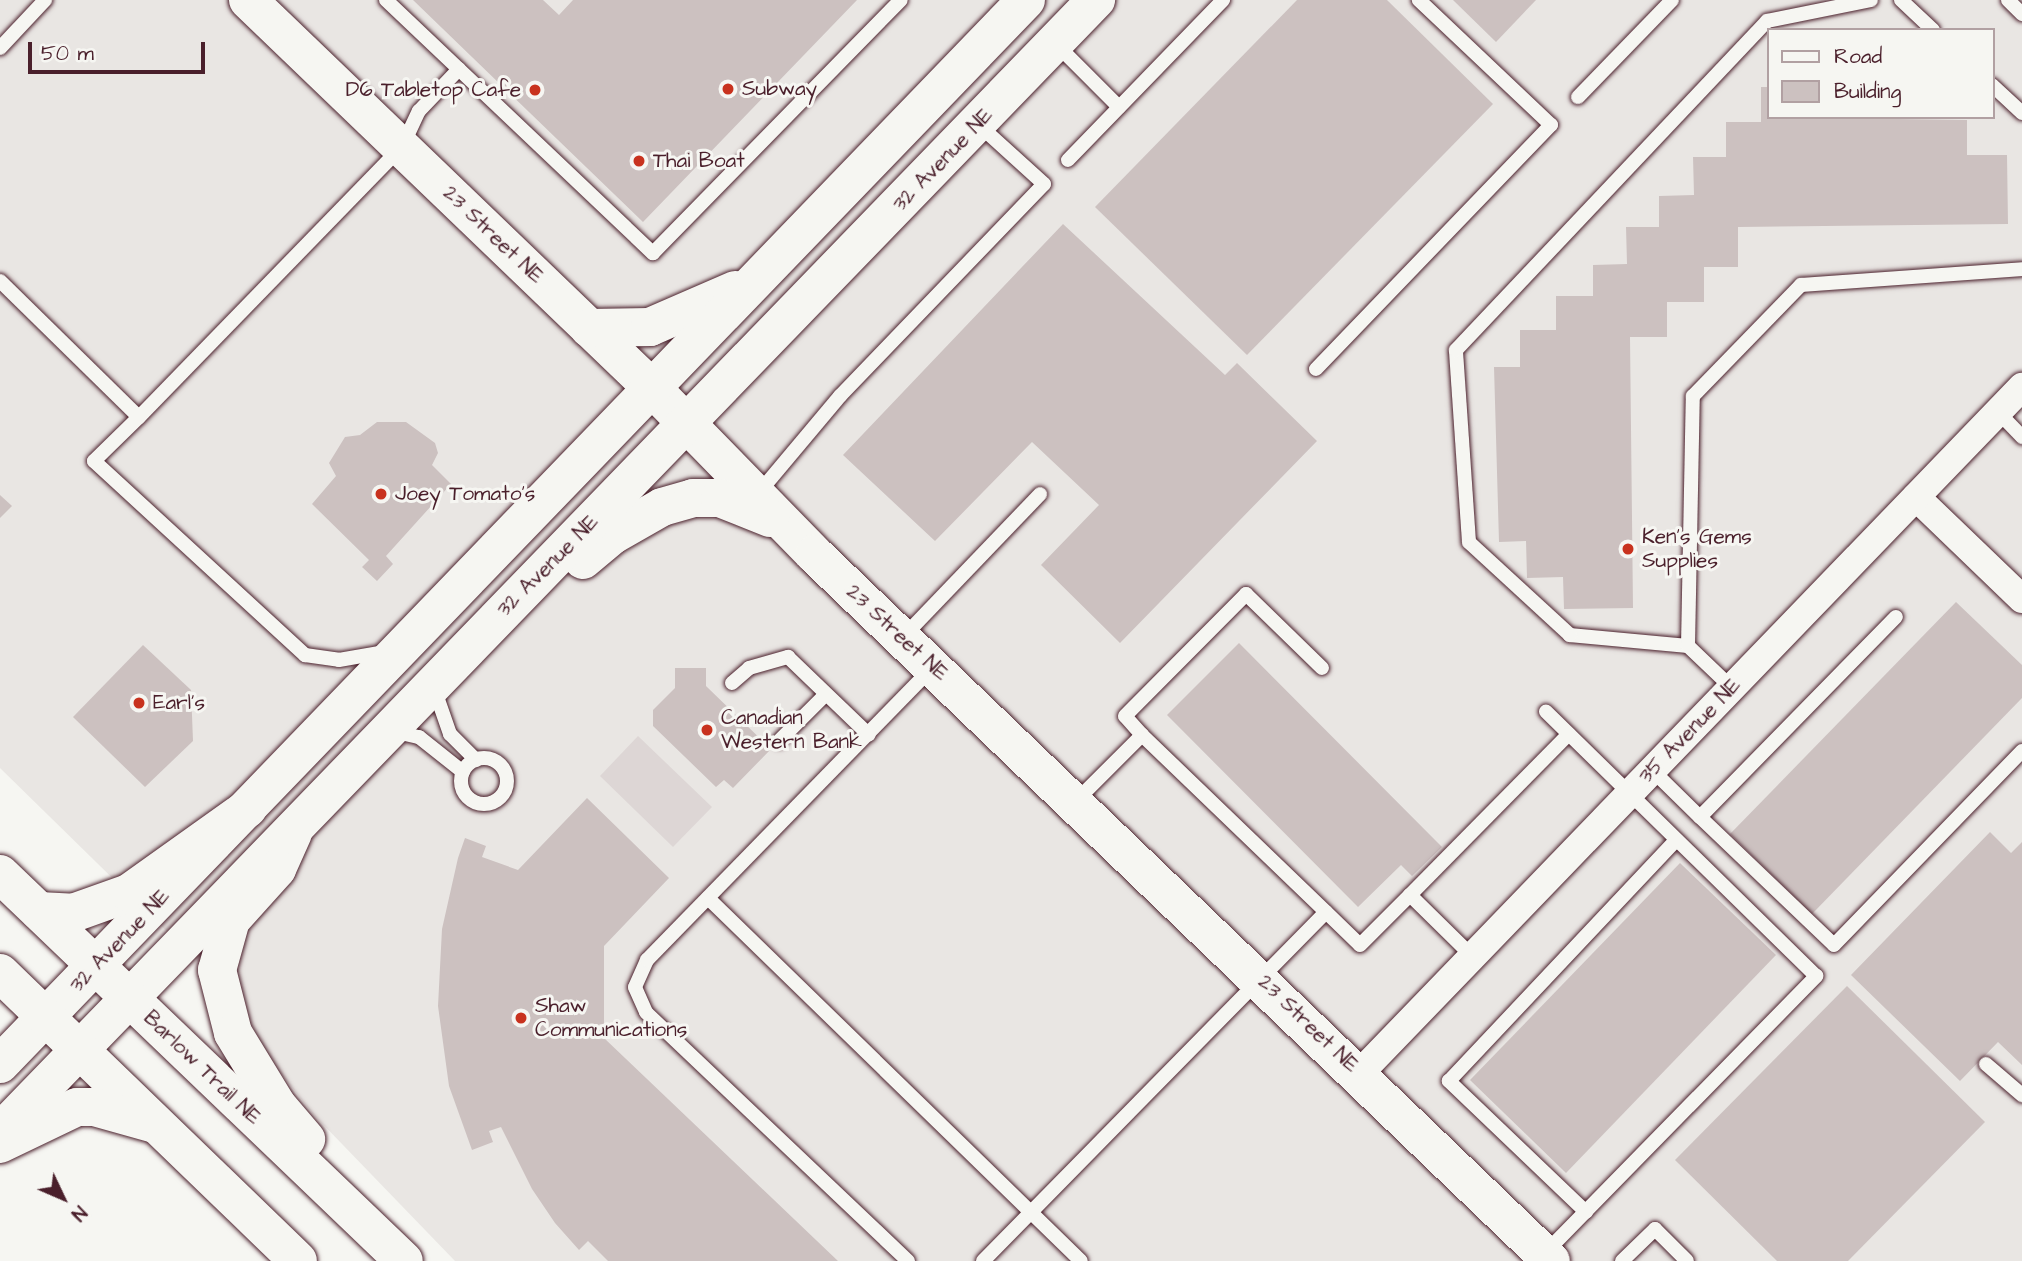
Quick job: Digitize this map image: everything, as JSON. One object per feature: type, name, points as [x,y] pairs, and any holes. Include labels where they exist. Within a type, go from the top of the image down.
[{"type":"main road","name":"23 Street NE","points":[[248,0],[653,390],[902,638],[1260,978],[1548,1258]]},
{"type":"main road","name":"32 Avenue NE","points":[[0,1132],[293,833],[472,643],[688,427],[1096,0]]},
{"type":"main road","name":"32 Avenue NE","points":[[0,1064],[762,276],[1013,4]]},
{"type":"main road","points":[[589,328],[650,327],[674,320],[762,276]]},
{"type":"main road","points":[[472,643],[564,577],[613,535],[662,507],[693,498],[720,498],[785,524]]},
{"type":"main road","points":[[39,911],[73,913],[129,893],[248,808]]},
{"type":"main road","points":[[293,833],[277,869],[223,935],[217,970],[222,1003],[233,1033],[277,1104],[410,1261]]},
{"type":"main road","name":"Barlow Trail NE","points":[[0,874],[404,1261]]},
{"type":"main road","points":[[0,973],[298,1261]]},
{"type":"main road","points":[[0,1144],[77,1107],[94,1107],[157,1125]]},
{"type":"street","name":"35 Avenue NE","points":[[1359,1074],[2022,387]]},
{"type":"street","points":[[1916,497],[2022,599]]},
{"type":"lane","points":[[0,48],[45,0]]},
{"type":"lane","points":[[386,0],[653,253],[901,0]]},
{"type":"lane","points":[[1068,160],[1223,0]]},
{"type":"lane","points":[[1316,369],[1551,125],[1419,0]]},
{"type":"lane","points":[[1578,97],[1672,0]]},
{"type":"lane","points":[[1732,688],[1688,646],[1570,635],[1469,542],[1456,350],[1767,21],[1871,0]]},
{"type":"lane","points":[[1901,0],[1931,28]]},
{"type":"lane","points":[[2008,0],[2022,14]]},
{"type":"lane","points":[[1055,43],[1119,107]]},
{"type":"lane","points":[[400,649],[339,660],[305,655],[94,461],[402,147],[419,111],[459,69]]},
{"type":"lane","points":[[1994,87],[2022,113]]},
{"type":"lane","points":[[757,496],[840,396],[1044,184],[977,124]]},
{"type":"lane","points":[[1688,646],[1693,396],[1801,285],[2022,269]]},
{"type":"lane","points":[[0,281],[139,417]]},
{"type":"lane","points":[[1998,412],[2022,437]]},
{"type":"lane","points":[[902,638],[1040,494]]},
{"type":"lane","points":[[1322,668],[1246,594],[1125,716],[1360,945],[1569,734]]},
{"type":"lane","points":[[1700,817],[1896,617]]},
{"type":"lane","points":[[732,683],[749,668],[788,657],[869,735]]},
{"type":"lane","points":[[908,1261],[638,1001],[635,988],[647,960],[869,735],[932,667]]},
{"type":"lane","points":[[433,684],[450,734],[476,760]]},
{"type":"lane","points":[[779,741],[826,694]]},
{"type":"lane","points":[[1546,712],[1816,976],[1586,1212],[1548,1258]]},
{"type":"lane","points":[[388,730],[419,737],[463,772]]},
{"type":"lane","points":[[1075,802],[1142,735]]},
{"type":"lane","points":[[1652,770],[1834,945],[2022,751]]},
{"type":"lane","points":[[476,760],[492,760],[504,770],[507,783],[500,797],[488,804],[473,801],[462,789],[463,772],[476,760]]},
{"type":"lane","points":[[1586,1212],[1449,1081],[1676,840]]},
{"type":"lane","points":[[1410,895],[1472,957]]},
{"type":"lane","points":[[709,898],[1081,1261]]},
{"type":"lane","points":[[983,1261],[1326,912]]},
{"type":"lane","points":[[1986,1064],[2022,1095]]},
{"type":"lane","points":[[1622,1261],[1655,1229],[1687,1261]]},
{"type":"shaded area","points":[[0,0],[2022,0],[2022,1261],[455,1261],[314,1115],[271,1061],[240,1003],[0,768]]},
{"type":"shaded area","points":[[638,736],[712,807],[673,847],[600,776]]},
{"type":"building","points":[[413,0],[543,0],[559,15],[573,0],[857,0],[643,222]]},
{"type":"building","points":[[1297,0],[1387,0],[1493,104],[1247,355],[1095,207]]},
{"type":"building","points":[[1453,0],[1536,0],[1496,42]]},
{"type":"building","points":[[1761,87],[1766,87],[1766,119],[1967,120],[1967,155],[2007,155],[2008,224],[1738,227],[1738,267],[1704,267],[1704,302],[1667,302],[1667,337],[1630,337],[1633,608],[1564,609],[1563,577],[1527,578],[1526,541],[1499,542],[1494,367],[1520,367],[1520,330],[1556,330],[1556,296],[1593,296],[1593,265],[1627,264],[1626,227],[1659,227],[1659,196],[1694,195],[1693,157],[1726,157],[1726,122],[1761,122]]},
{"type":"building","points":[[1063,224],[1225,375],[1237,363],[1317,441],[1120,643],[1041,565],[1099,505],[1032,442],[935,541],[843,455]]},
{"type":"building","name":"Joey Tomato's","points":[[377,422],[406,422],[435,443],[438,453],[432,465],[451,484],[386,556],[393,564],[377,581],[362,567],[369,560],[312,504],[336,476],[329,463],[345,437],[360,435]]},
{"type":"building","points":[[0,495],[12,506],[0,518]]},
{"type":"building","points":[[1956,602],[2022,665],[2022,698],[1812,914],[1730,834]]},
{"type":"building","points":[[1239,643],[1442,847],[1412,876],[1401,865],[1358,907],[1167,715]]},
{"type":"building","name":"Earl's","points":[[143,645],[191,690],[193,741],[145,787],[73,717]]},
{"type":"building","points":[[675,668],[706,668],[706,686],[771,749],[733,788],[724,780],[716,787],[653,726],[653,710],[675,688]]},
{"type":"building","name":"Shaw Communications","points":[[587,798],[669,878],[604,946],[604,1038],[838,1261],[608,1261],[588,1241],[579,1250],[555,1223],[532,1189],[501,1127],[489,1131],[493,1142],[472,1150],[449,1086],[438,1006],[442,929],[458,858],[465,838],[486,846],[482,857],[518,870]]},
{"type":"building","points":[[1990,832],[2011,853],[2022,842],[2022,1065],[1998,1042],[1960,1081],[1851,975]]},
{"type":"building","points":[[1680,863],[1776,955],[1566,1173],[1470,1080]]},
{"type":"building","points":[[1847,986],[1985,1122],[1848,1261],[1777,1261],[1675,1160]]},
{"type":"place","name":"Subway","points":[[728,89]]},
{"type":"place","name":"D6 Tabletop Cafe","points":[[535,90]]},
{"type":"place","name":"Thai Boat","points":[[639,161]]},
{"type":"place","name":"Joey Tomato's","points":[[381,494]]},
{"type":"place","name":"Ken's Gems Supplies","points":[[1628,549]]},
{"type":"place","name":"Earl's","points":[[139,703]]},
{"type":"place","name":"Canadian Western Bank","points":[[707,730]]},
{"type":"place","name":"Shaw Communications","points":[[521,1018]]}]
